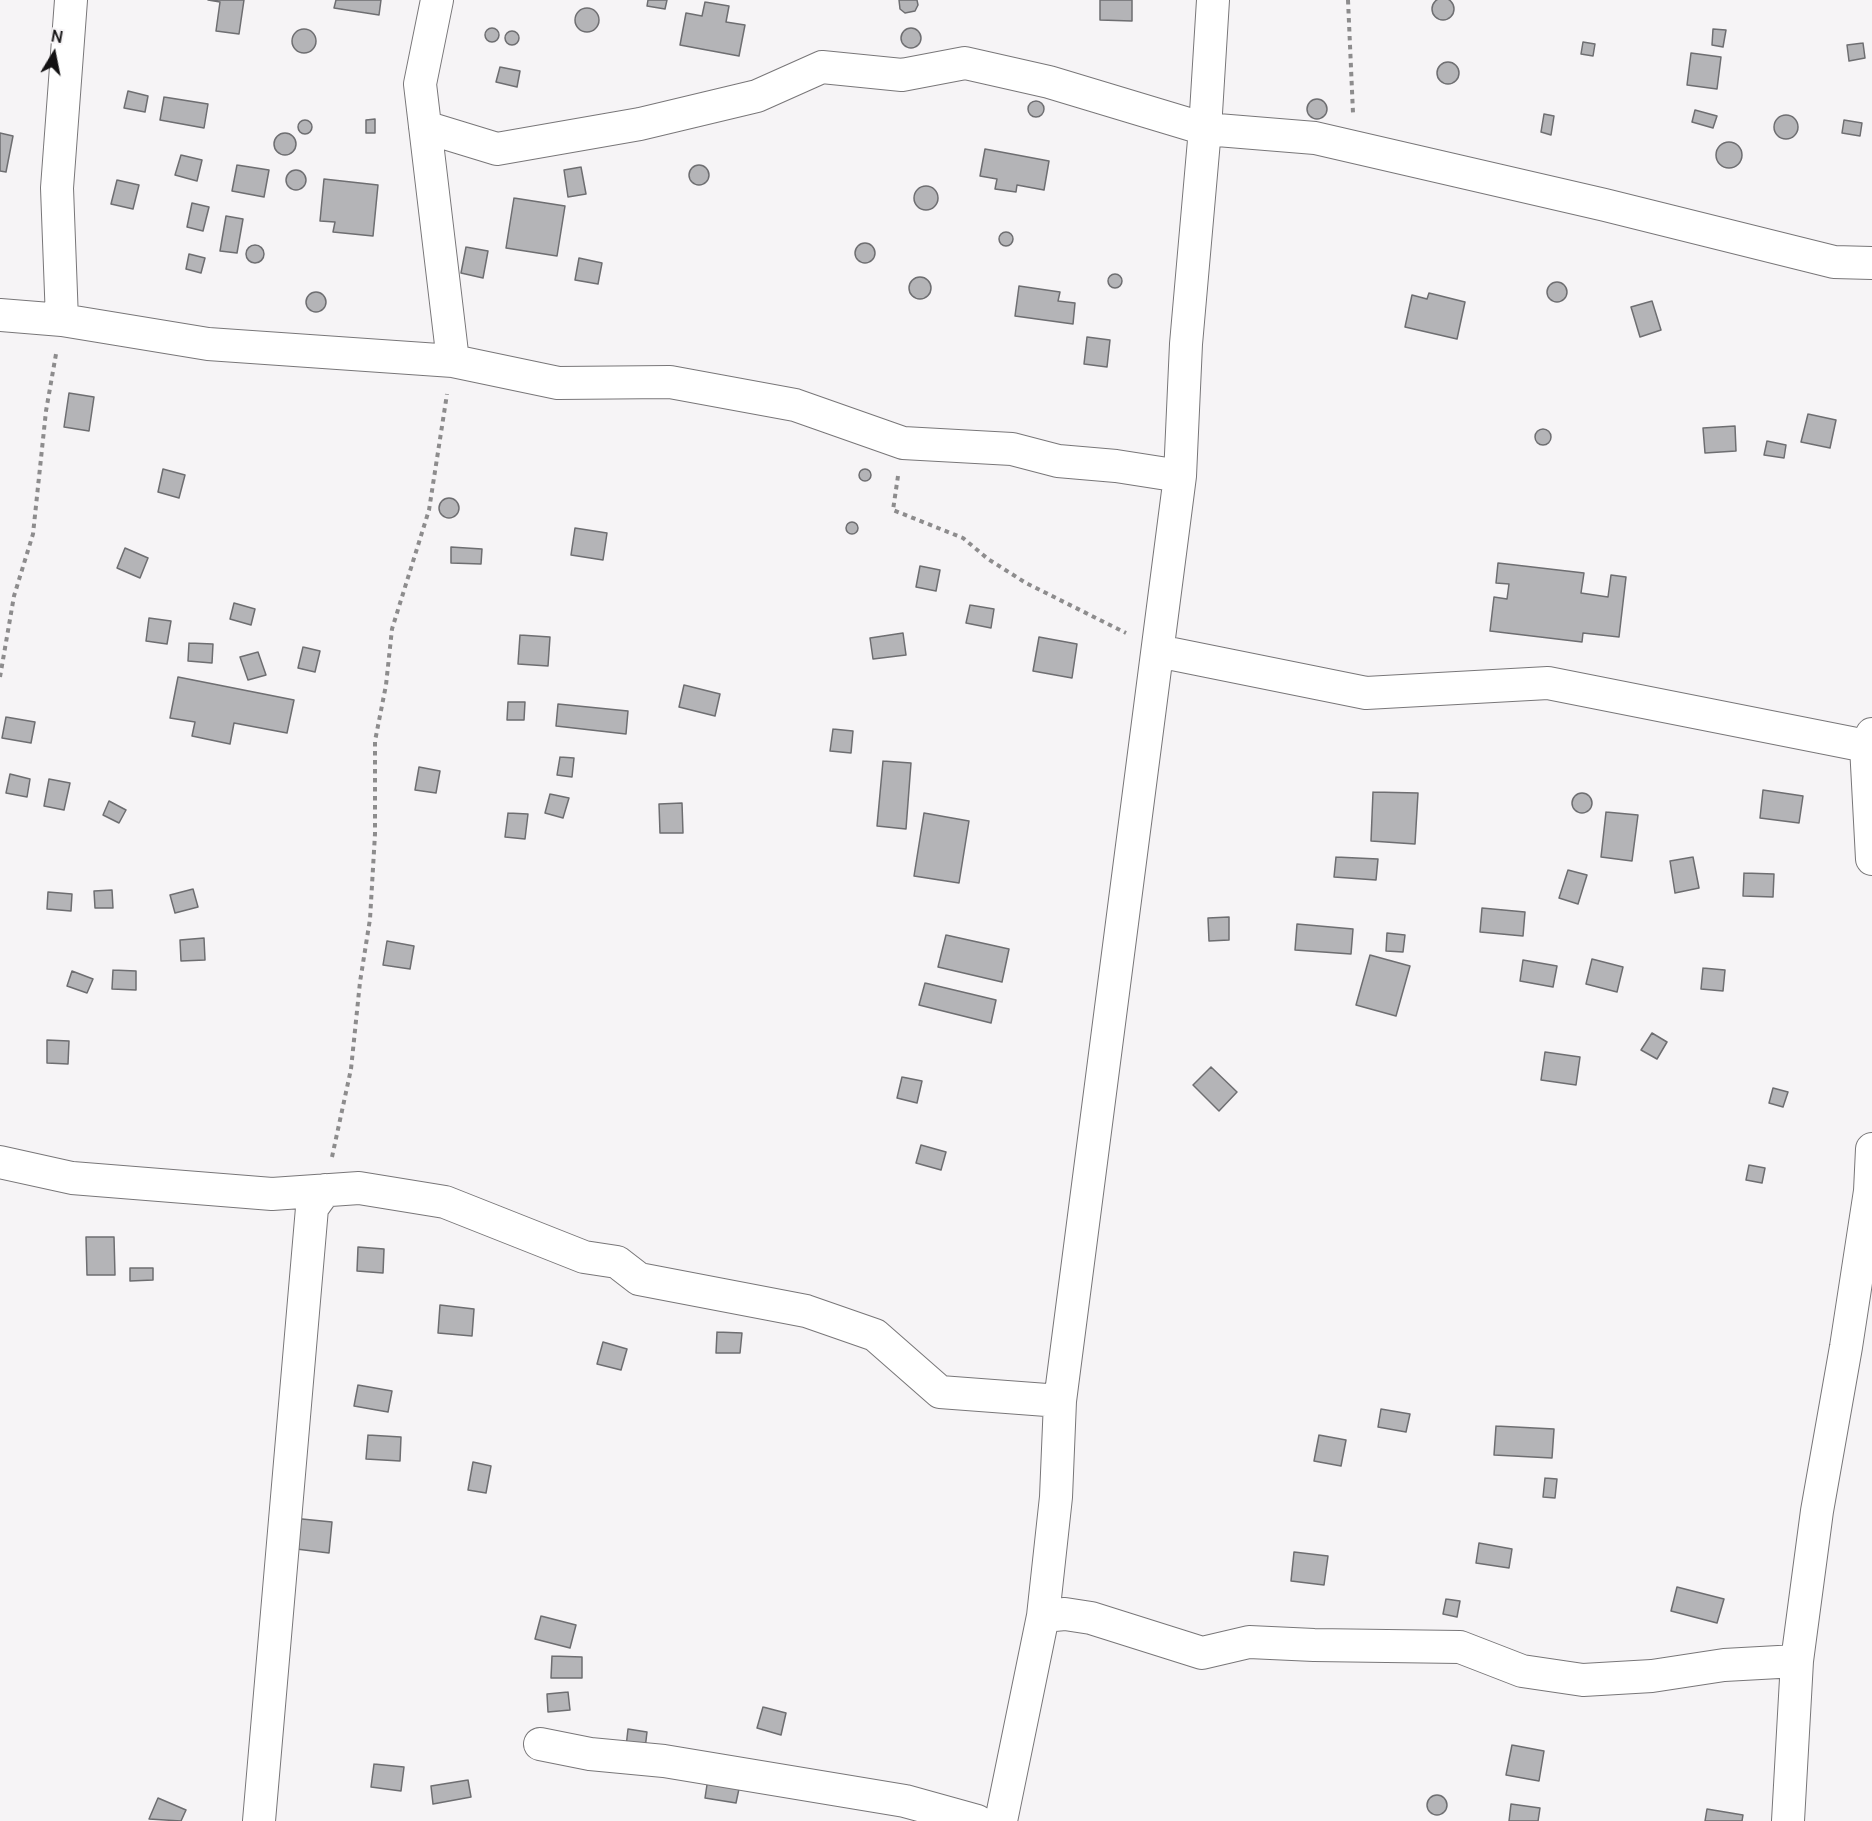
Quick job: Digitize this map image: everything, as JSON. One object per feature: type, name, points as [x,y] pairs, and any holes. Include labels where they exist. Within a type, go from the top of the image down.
[{"type":"street","points":[[62,320],[57,188],[71,0]]},
{"type":"street","points":[[437,0],[420,84],[453,361]]},
{"type":"street","points":[[1000,1821],[1043,1616],[1056,1497],[1060,1401],[1180,476],[1186,344],[1205,129],[1213,0]]},
{"type":"street","points":[[425,127],[497,149],[639,124],[757,96],[822,67],[902,75],[965,63],[1049,82],[1205,129],[1315,138],[1605,205],[1834,262],[1872,263]]},
{"type":"street","points":[[0,315],[62,320],[208,344],[453,361],[558,383],[670,382],[795,405],[903,443],[1012,450],[1058,461],[1116,466],[1180,476]]},
{"type":"street","points":[[1158,651],[1366,693],[1548,683],[1869,740],[1872,859]]},
{"type":"street","points":[[1788,1821],[1797,1661],[1816,1511],[1846,1347],[1870,1191],[1872,1149]]},
{"type":"street","points":[[0,1162],[84,1179],[272,1194],[359,1188],[445,1202],[584,1257],[617,1262],[639,1279],[806,1311],[875,1335],[940,1392],[1060,1401]]},
{"type":"street","points":[[259,1821],[312,1208],[325,1190]]},
{"type":"street","points":[[1043,1616],[1065,1614],[1091,1618],[1202,1653],[1249,1642],[1460,1647],[1522,1671],[1583,1680],[1652,1676],[1725,1665],[1797,1661]]},
{"type":"street","points":[[540,1744],[590,1754],[664,1761],[905,1801],[977,1821]]},
{"type":"path","points":[[1348,0],[1353,92],[1353,147]]},
{"type":"path","points":[[0,677],[14,596],[33,534],[46,411],[62,320]]},
{"type":"path","points":[[325,1190],[351,1069],[360,982],[370,919],[375,834],[375,741],[386,685],[392,629],[429,510],[453,361]]},
{"type":"path","points":[[903,443],[893,510],[963,538],[988,559],[1026,583],[1075,606],[1158,651]]},
{"type":"building","points":[[1443,-2],[1453,5],[1454,9],[1447,19],[1443,20],[1433,13],[1432,9],[1439,-1]]},
{"type":"building","points":[[208,0],[244,0],[239,34],[216,31],[220,2]]},
{"type":"building","points":[[336,0],[381,0],[379,15],[334,8]]},
{"type":"building","points":[[648,0],[667,0],[665,9],[647,6]]},
{"type":"building","points":[[899,0],[917,0],[918,5],[915,11],[905,13],[900,9]]},
{"type":"building","points":[[1100,0],[1132,0],[1132,21],[1100,20]]},
{"type":"building","points":[[705,2],[729,6],[726,22],[745,25],[739,56],[680,45],[686,13],[702,16]]},
{"type":"building","points":[[587,8],[596,11],[599,20],[596,29],[587,32],[578,29],[575,20],[578,11]]},
{"type":"building","points":[[489,28],[495,28],[499,35],[495,42],[489,42],[485,38],[485,32]]},
{"type":"building","points":[[911,28],[918,31],[921,38],[918,45],[911,48],[904,45],[901,38],[904,31]]},
{"type":"building","points":[[304,29],[312,33],[316,41],[312,49],[304,53],[296,49],[292,41],[296,33]]},
{"type":"building","points":[[1713,29],[1726,30],[1723,47],[1712,45]]},
{"type":"building","points":[[509,31],[515,31],[519,38],[515,45],[509,45],[505,41],[505,35]]},
{"type":"building","points":[[1583,42],[1595,44],[1593,56],[1581,54]]},
{"type":"building","points":[[1863,43],[1865,58],[1849,61],[1847,45]]},
{"type":"building","points":[[1691,53],[1721,57],[1717,89],[1687,85]]},
{"type":"building","points":[[1448,62],[1456,65],[1459,73],[1456,81],[1448,84],[1440,81],[1437,73],[1440,65]]},
{"type":"building","points":[[500,67],[520,71],[517,87],[496,82]]},
{"type":"building","points":[[128,91],[148,96],[145,112],[124,108]]},
{"type":"building","points":[[164,97],[208,104],[204,128],[160,120]]},
{"type":"building","points":[[1317,99],[1324,102],[1327,109],[1324,116],[1317,119],[1310,116],[1307,109],[1310,102]]},
{"type":"building","points":[[1033,101],[1039,101],[1044,109],[1042,115],[1033,117],[1028,112],[1028,106]]},
{"type":"building","points":[[1695,110],[1717,116],[1713,128],[1692,122]]},
{"type":"building","points":[[1544,114],[1554,116],[1551,135],[1541,132]]},
{"type":"building","points":[[1786,115],[1791,116],[1797,122],[1797,132],[1791,138],[1786,139],[1781,138],[1775,132],[1774,127],[1775,122],[1781,116]]},
{"type":"building","points":[[375,119],[375,133],[366,133],[366,120]]},
{"type":"building","points":[[305,120],[310,122],[312,127],[310,132],[305,134],[300,132],[298,127],[300,122]]},
{"type":"building","points":[[1844,120],[1862,123],[1860,136],[1842,133]]},
{"type":"building","points":[[0,133],[13,136],[6,172],[0,171]]},
{"type":"building","points":[[285,133],[293,136],[296,144],[293,152],[285,155],[277,152],[274,144],[277,136]]},
{"type":"building","points":[[1729,142],[1739,145],[1742,155],[1739,165],[1729,168],[1719,165],[1716,155],[1719,145]]},
{"type":"building","points":[[985,149],[1049,161],[1044,190],[1017,185],[1016,192],[995,189],[997,179],[980,176]]},
{"type":"building","points":[[181,155],[202,160],[197,181],[175,175]]},
{"type":"building","points":[[237,165],[269,170],[264,197],[232,191]]},
{"type":"building","points":[[695,165],[703,165],[709,171],[709,179],[703,185],[695,185],[689,179],[689,171]]},
{"type":"building","points":[[581,167],[586,194],[568,197],[564,170]]},
{"type":"building","points":[[296,170],[303,173],[306,180],[303,187],[296,190],[289,187],[286,180],[289,173]]},
{"type":"building","points":[[324,179],[378,185],[373,236],[333,232],[335,222],[320,221]]},
{"type":"building","points":[[117,180],[139,185],[133,209],[111,204]]},
{"type":"building","points":[[926,186],[935,189],[938,198],[935,207],[926,210],[917,207],[914,198],[917,189]]},
{"type":"building","points":[[514,198],[565,206],[557,256],[506,248]]},
{"type":"building","points":[[192,203],[209,207],[203,231],[187,227]]},
{"type":"building","points":[[226,216],[243,219],[237,253],[220,251]]},
{"type":"building","points":[[1003,232],[1009,232],[1013,239],[1009,246],[1003,246],[999,242],[999,236]]},
{"type":"building","points":[[865,243],[872,246],[875,253],[872,260],[865,263],[858,260],[855,253],[858,246]]},
{"type":"building","points":[[255,245],[261,248],[264,254],[261,260],[255,263],[249,260],[246,254],[249,248]]},
{"type":"building","points":[[466,247],[488,251],[483,278],[461,273]]},
{"type":"building","points":[[189,254],[205,258],[201,273],[186,269]]},
{"type":"building","points":[[579,258],[602,263],[598,284],[575,280]]},
{"type":"building","points":[[1112,274],[1118,274],[1122,281],[1118,288],[1112,288],[1108,284],[1108,278]]},
{"type":"building","points":[[920,277],[928,280],[931,288],[928,296],[920,299],[912,296],[909,288],[912,280]]},
{"type":"building","points":[[1553,282],[1561,282],[1567,288],[1567,296],[1561,302],[1553,302],[1547,296],[1547,288]]},
{"type":"building","points":[[1019,286],[1060,292],[1058,301],[1075,303],[1073,324],[1015,316]]},
{"type":"building","points":[[312,292],[320,292],[326,298],[326,306],[320,312],[312,312],[306,306],[306,298]]},
{"type":"building","points":[[1429,293],[1465,302],[1457,339],[1405,327],[1412,295],[1427,299]]},
{"type":"building","points":[[1652,301],[1661,330],[1640,337],[1631,307]]},
{"type":"building","points":[[1087,337],[1110,340],[1107,367],[1084,364]]},
{"type":"building","points":[[69,393],[94,397],[89,431],[64,427]]},
{"type":"building","points":[[1808,414],[1836,420],[1830,448],[1801,442]]},
{"type":"building","points":[[1735,426],[1736,451],[1705,453],[1703,428]]},
{"type":"building","points":[[1543,429],[1549,431],[1551,437],[1549,443],[1543,445],[1537,443],[1535,437],[1537,431]]},
{"type":"building","points":[[1767,441],[1786,445],[1784,458],[1764,455]]},
{"type":"building","points":[[163,469],[185,475],[179,498],[158,492]]},
{"type":"building","points":[[867,469],[870,470],[870,480],[863,481],[860,480],[859,473],[860,470]]},
{"type":"building","points":[[449,498],[456,501],[459,508],[456,515],[449,518],[442,515],[439,508],[442,501]]},
{"type":"building","points":[[854,522],[857,523],[857,533],[850,534],[847,533],[846,526],[847,523]]},
{"type":"building","points":[[575,528],[607,533],[603,560],[571,555]]},
{"type":"building","points":[[451,547],[482,549],[481,564],[451,563]]},
{"type":"building","points":[[125,548],[148,558],[140,578],[117,568]]},
{"type":"building","points":[[1498,563],[1584,573],[1581,593],[1608,597],[1611,575],[1626,577],[1619,637],[1583,633],[1582,642],[1490,631],[1494,597],[1507,599],[1509,584],[1496,583]]},
{"type":"building","points":[[920,566],[940,570],[936,591],[916,587]]},
{"type":"building","points":[[234,603],[255,609],[251,625],[230,619]]},
{"type":"building","points":[[970,605],[994,609],[991,628],[966,623]]},
{"type":"building","points":[[149,618],[171,621],[167,644],[146,641]]},
{"type":"building","points":[[903,633],[906,655],[873,659],[870,638]]},
{"type":"building","points":[[520,635],[550,637],[548,666],[518,664]]},
{"type":"building","points":[[1039,637],[1077,644],[1072,678],[1033,671]]},
{"type":"building","points":[[189,643],[213,644],[212,663],[188,661]]},
{"type":"building","points":[[303,647],[320,651],[315,672],[298,668]]},
{"type":"building","points":[[258,652],[266,675],[248,680],[240,657]]},
{"type":"building","points":[[178,677],[294,700],[287,733],[234,723],[230,744],[192,736],[195,722],[170,718]]},
{"type":"building","points":[[684,685],[720,694],[715,716],[679,707]]},
{"type":"building","points":[[508,702],[525,702],[524,720],[507,720]]},
{"type":"building","points":[[558,704],[628,711],[626,734],[556,726]]},
{"type":"building","points":[[6,717],[35,722],[31,743],[2,738]]},
{"type":"building","points":[[833,729],[853,731],[851,753],[830,751]]},
{"type":"building","points":[[560,757],[574,758],[572,777],[557,775]]},
{"type":"building","points":[[883,761],[911,763],[906,829],[877,826]]},
{"type":"building","points":[[419,767],[440,771],[436,793],[415,790]]},
{"type":"building","points":[[10,774],[30,779],[27,797],[6,793]]},
{"type":"building","points":[[49,779],[70,783],[64,810],[44,806]]},
{"type":"building","points":[[1763,790],[1803,796],[1799,823],[1760,818]]},
{"type":"building","points":[[1373,792],[1418,793],[1415,844],[1371,841]]},
{"type":"building","points":[[1582,793],[1589,796],[1592,803],[1589,810],[1582,813],[1575,810],[1572,803],[1575,796]]},
{"type":"building","points":[[550,794],[569,798],[563,818],[545,813]]},
{"type":"building","points":[[109,801],[126,810],[119,823],[103,815]]},
{"type":"building","points":[[682,803],[683,833],[660,833],[659,804]]},
{"type":"building","points":[[1606,812],[1638,815],[1632,861],[1601,857]]},
{"type":"building","points":[[508,813],[528,814],[525,839],[505,837]]},
{"type":"building","points":[[924,813],[969,821],[959,883],[914,876]]},
{"type":"building","points":[[1336,857],[1378,859],[1376,880],[1334,877]]},
{"type":"building","points":[[1693,857],[1699,888],[1675,893],[1670,861]]},
{"type":"building","points":[[1568,870],[1587,875],[1578,904],[1559,898]]},
{"type":"building","points":[[1744,873],[1774,874],[1773,897],[1743,896]]},
{"type":"building","points":[[193,889],[198,907],[175,913],[170,895]]},
{"type":"building","points":[[112,890],[113,908],[95,908],[94,891]]},
{"type":"building","points":[[48,892],[72,894],[71,911],[47,909]]},
{"type":"building","points":[[1482,908],[1525,912],[1523,936],[1480,932]]},
{"type":"building","points":[[1229,917],[1229,940],[1209,941],[1208,918]]},
{"type":"building","points":[[1297,924],[1353,929],[1351,954],[1295,950]]},
{"type":"building","points":[[1387,933],[1405,935],[1403,952],[1386,951]]},
{"type":"building","points":[[946,935],[1009,949],[1002,982],[938,967]]},
{"type":"building","points":[[204,938],[205,960],[181,961],[180,940]]},
{"type":"building","points":[[387,941],[414,946],[410,969],[383,965]]},
{"type":"building","points":[[1370,955],[1410,966],[1396,1016],[1356,1005]]},
{"type":"building","points":[[1592,959],[1623,967],[1617,992],[1586,984]]},
{"type":"building","points":[[1523,960],[1557,966],[1553,987],[1520,981]]},
{"type":"building","points":[[1703,968],[1725,970],[1723,991],[1701,989]]},
{"type":"building","points":[[113,970],[136,971],[136,990],[112,989]]},
{"type":"building","points":[[72,971],[93,979],[87,993],[67,986]]},
{"type":"building","points":[[925,983],[996,1000],[991,1023],[919,1005]]},
{"type":"building","points":[[1652,1033],[1667,1042],[1657,1059],[1641,1050]]},
{"type":"building","points":[[47,1040],[69,1041],[68,1064],[47,1063]]},
{"type":"building","points":[[1545,1052],[1580,1057],[1576,1085],[1541,1080]]},
{"type":"building","points":[[1211,1067],[1237,1092],[1219,1111],[1193,1085]]},
{"type":"building","points":[[902,1077],[922,1081],[917,1103],[897,1098]]},
{"type":"building","points":[[1773,1088],[1788,1092],[1783,1107],[1769,1103]]},
{"type":"building","points":[[921,1145],[946,1152],[941,1170],[916,1163]]},
{"type":"building","points":[[1749,1165],[1765,1168],[1762,1183],[1746,1180]]},
{"type":"building","points":[[86,1237],[114,1237],[115,1275],[87,1275]]},
{"type":"building","points":[[358,1247],[384,1249],[383,1273],[357,1271]]},
{"type":"building","points":[[130,1268],[153,1268],[153,1280],[130,1281]]},
{"type":"building","points":[[440,1305],[474,1309],[472,1336],[438,1333]]},
{"type":"building","points":[[717,1332],[742,1333],[740,1353],[716,1353]]},
{"type":"building","points":[[603,1342],[627,1349],[621,1370],[597,1364]]},
{"type":"building","points":[[358,1385],[392,1391],[388,1412],[354,1406]]},
{"type":"building","points":[[1381,1409],[1410,1414],[1406,1432],[1378,1427]]},
{"type":"building","points":[[1496,1426],[1554,1429],[1552,1458],[1494,1455]]},
{"type":"building","points":[[368,1435],[401,1437],[400,1461],[366,1459]]},
{"type":"building","points":[[1319,1435],[1346,1440],[1341,1466],[1314,1461]]},
{"type":"building","points":[[473,1462],[491,1466],[486,1493],[468,1490]]},
{"type":"building","points":[[1545,1478],[1557,1479],[1555,1498],[1543,1497]]},
{"type":"building","points":[[292,1518],[332,1522],[329,1553],[288,1548]]},
{"type":"building","points":[[1479,1543],[1512,1549],[1509,1568],[1476,1563]]},
{"type":"building","points":[[1294,1552],[1328,1556],[1324,1585],[1291,1581]]},
{"type":"building","points":[[1677,1587],[1724,1599],[1717,1623],[1671,1611]]},
{"type":"building","points":[[1446,1599],[1460,1601],[1457,1617],[1443,1614]]},
{"type":"building","points":[[541,1616],[576,1625],[570,1648],[535,1639]]},
{"type":"building","points":[[552,1656],[582,1657],[582,1678],[551,1678]]},
{"type":"building","points":[[568,1692],[570,1710],[548,1712],[547,1694]]},
{"type":"building","points":[[763,1707],[786,1713],[781,1735],[757,1728]]},
{"type":"building","points":[[628,1729],[647,1732],[645,1749],[626,1747]]},
{"type":"building","points":[[1512,1745],[1544,1751],[1539,1781],[1506,1775]]},
{"type":"building","points":[[374,1764],[404,1767],[401,1791],[371,1787]]},
{"type":"building","points":[[708,1778],[740,1784],[736,1803],[705,1798]]},
{"type":"building","points":[[468,1780],[471,1797],[433,1804],[431,1786]]},
{"type":"building","points":[[1433,1795],[1441,1795],[1447,1801],[1447,1809],[1441,1815],[1433,1815],[1427,1809],[1427,1801]]},
{"type":"building","points":[[158,1798],[186,1810],[181,1821],[149,1819]]},
{"type":"building","points":[[1511,1804],[1540,1808],[1538,1821],[1509,1821]]},
{"type":"building","points":[[1707,1809],[1743,1815],[1742,1821],[1705,1821]]}]
